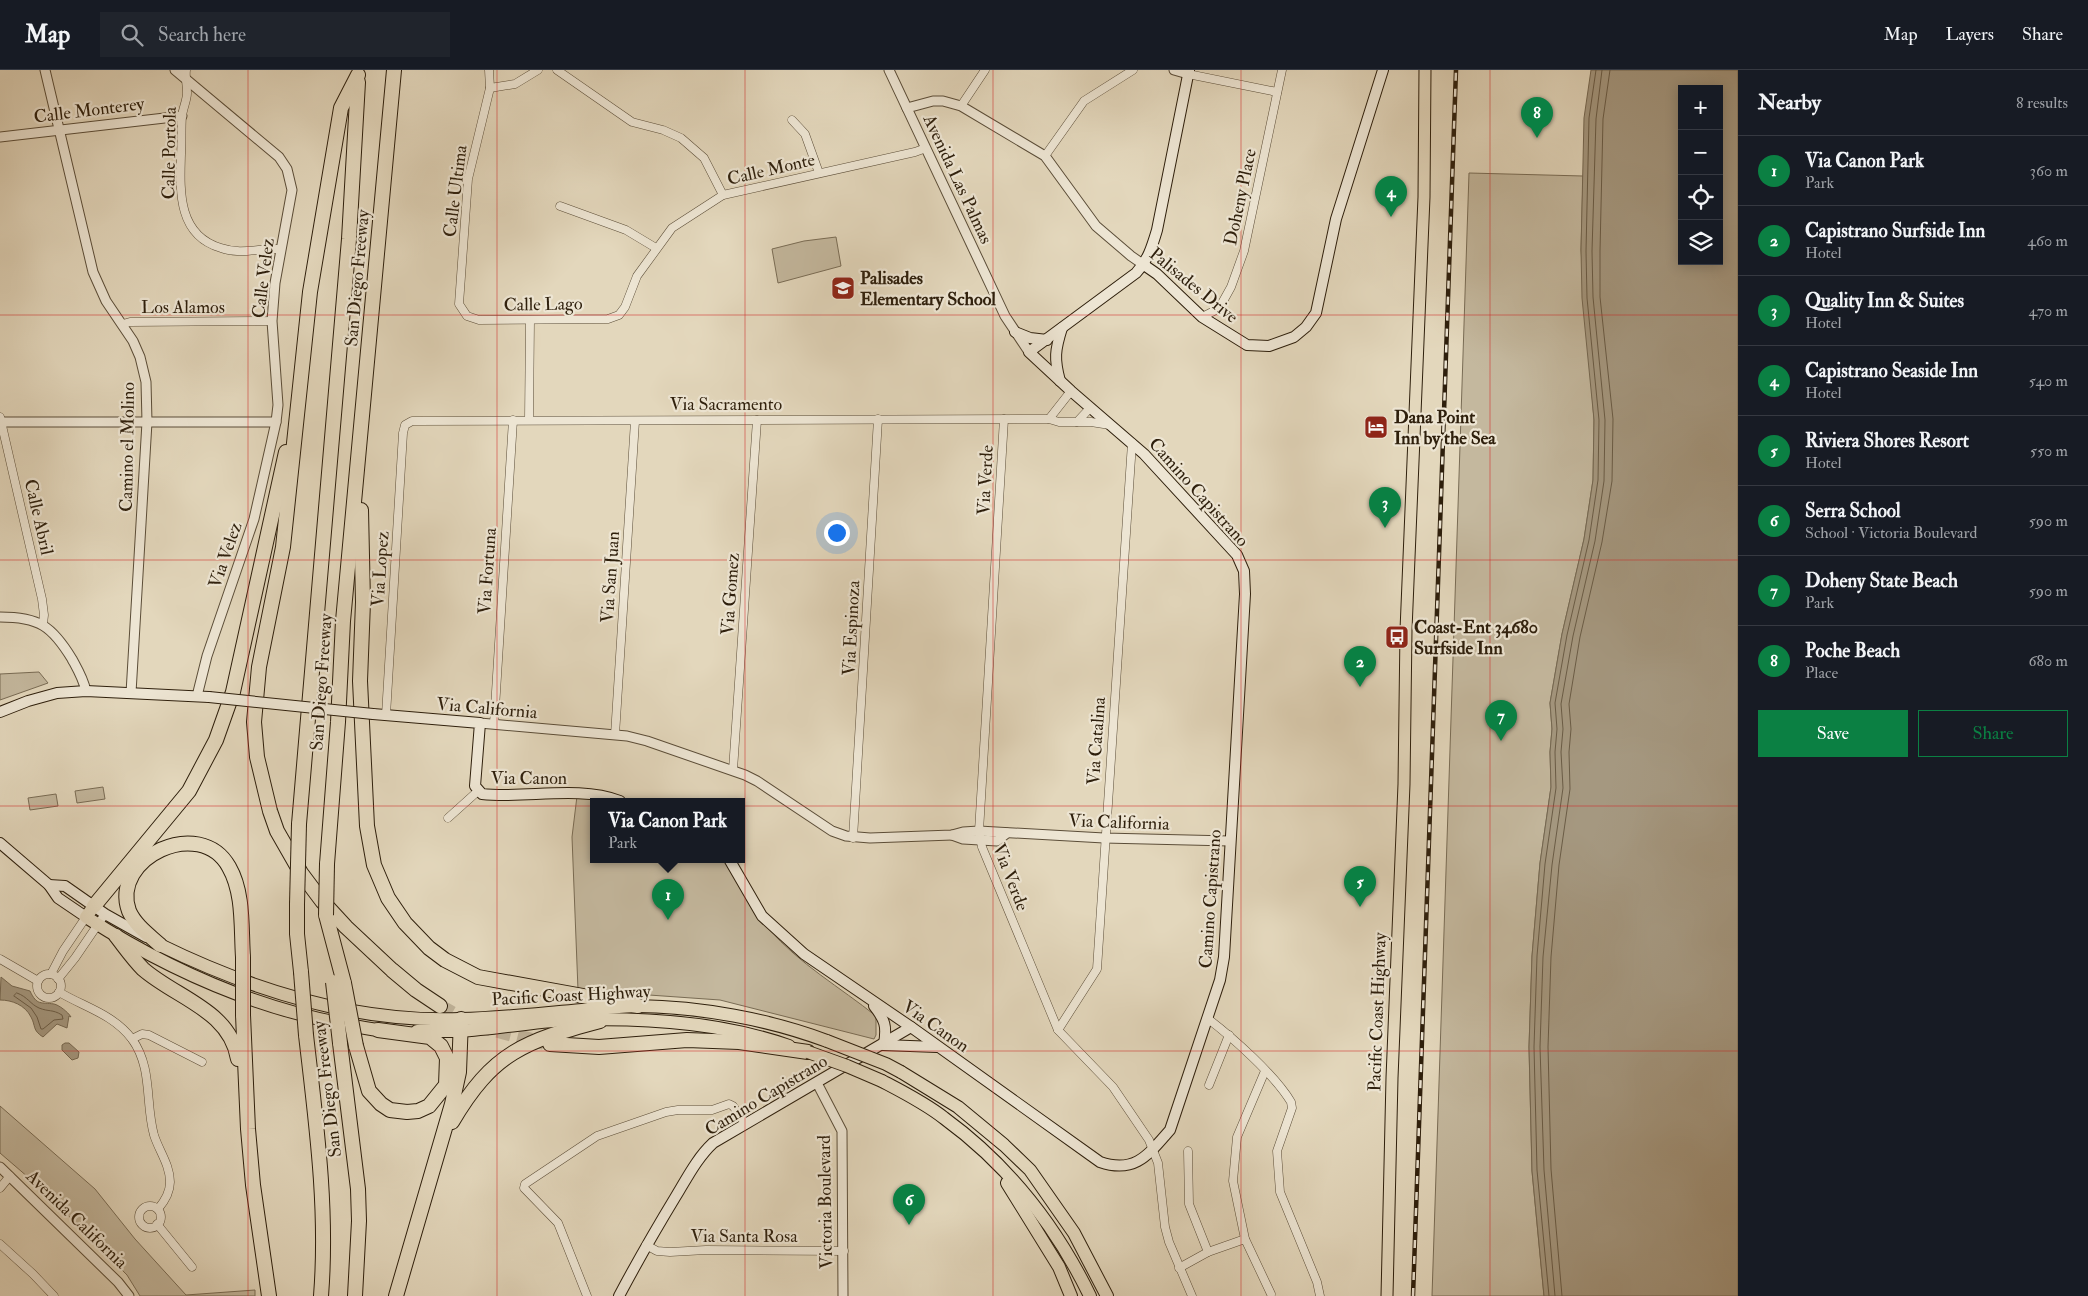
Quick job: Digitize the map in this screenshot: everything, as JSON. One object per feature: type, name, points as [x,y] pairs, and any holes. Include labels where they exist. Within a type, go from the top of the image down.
[{"type":"highway","name":"San Diego Freeway","points":[[355,1296],[359,1221],[358,1197],[340,1043],[338,983],[328,938],[326,915],[327,864],[338,722],[343,620],[394,70]]},
{"type":"highway","name":"San Diego Freeway","points":[[321,1296],[324,1212],[297,934],[299,824],[349,239],[358,72]]},
{"type":"highway","points":[[358,72],[341,108],[310,292],[283,548],[259,667],[254,722],[257,757],[265,795],[277,831],[302,873],[322,901],[346,928],[392,970],[416,990],[440,1006]]},
{"type":"highway","points":[[95,912],[188,790],[216,740],[232,692],[289,438],[298,411]]},
{"type":"highway","points":[[361,436],[363,602],[360,681],[362,758],[369,845],[381,884],[396,911],[414,934],[445,960],[478,976],[638,1006]]},
{"type":"highway","points":[[160,945],[132,916],[129,909],[127,896],[130,882],[136,870],[156,852],[170,845],[188,843],[210,849],[226,861],[237,887],[243,957],[245,1096],[253,1185],[269,1296]]},
{"type":"highway","name":"Pacific Coast Highway","points":[[95,912],[98,925],[170,966],[215,986],[296,1012],[378,1030],[566,1020],[648,1021],[701,1025],[773,1040],[847,1066],[882,1080],[943,1117],[990,1156],[1050,1225],[1076,1266],[1090,1296]]},
{"type":"highway","points":[[326,915],[336,955],[338,983],[369,1091],[381,1104],[390,1110],[401,1112],[418,1111],[429,1106],[446,1085],[447,1058],[441,1046],[430,1037],[378,1030]]},
{"type":"highway","points":[[116,936],[143,968],[215,1017],[226,1028],[236,1046],[245,1096]]},
{"type":"highway","name":"Pacific Coast Highway","points":[[160,945],[226,975],[317,1002],[378,1014],[460,1025],[638,1006],[736,1016],[799,1031],[827,1041],[886,1064],[901,1072],[958,1107],[1004,1144],[1030,1170],[1078,1240],[1107,1296]]},
{"type":"highway","points":[[444,1135],[467,1095],[480,1079],[508,1055],[537,1039],[600,1021]]},
{"type":"highway","points":[[396,1296],[444,1135],[459,1072],[460,1025]]},
{"type":"highway","points":[[550,1044],[600,1047],[687,1040],[740,1042],[808,1052]]},
{"type":"highway","points":[[990,1156],[1059,1267],[1071,1296]]},
{"type":"highway","points":[[1030,1170],[1060,1206],[1090,1248],[1115,1296]]},
{"type":"main road","name":"Palisades Drive","points":[[1144,265],[1158,274],[1202,317],[1247,345],[1269,346],[1282,343],[1294,337],[1306,327],[1319,305],[1326,257],[1336,219],[1383,70]]},
{"type":"main road","name":"Pacific Coast Highway","points":[[1386,1296],[1392,1078],[1404,784],[1406,630],[1424,197],[1425,70]]},
{"type":"main road","points":[[1029,352],[1136,273],[1144,265],[1157,230],[1188,72]]},
{"type":"main road","points":[[1061,382],[1055,362],[1055,350],[1062,328]]},
{"type":"main road","points":[[1015,332],[1030,338],[1046,340]]},
{"type":"main road","name":"Camino Capistrano","points":[[1029,352],[1144,454],[1237,555],[1244,571],[1246,594],[1224,957],[1220,980],[1170,1130],[1154,1149]]},
{"type":"main road","name":"Via California","points":[[0,712],[28,700],[57,693],[86,690],[210,697],[480,723]]},
{"type":"main road","points":[[478,791],[475,786],[480,723]]},
{"type":"main road","name":"Via Canon","points":[[478,791],[482,794],[490,795],[584,794],[611,798]]},
{"type":"main road","points":[[0,843],[49,885],[65,886],[95,912]]},
{"type":"main road","name":"Via Canon","points":[[731,863],[762,916],[804,954],[870,1001],[911,1027],[1100,1162],[1114,1167],[1129,1166],[1154,1149]]},
{"type":"main road","name":"Pacific Coast Highway","points":[[95,912],[160,945]]},
{"type":"main road","points":[[870,1001],[884,1019],[886,1032],[884,1044],[939,1047]]},
{"type":"main road","name":"Camino Capistrano","points":[[619,1296],[646,1245],[705,1151],[713,1143],[911,1027]]},
{"type":"street","name":"Camino el Molino","points":[[45,70],[93,272],[106,301],[134,341],[144,371],[147,395],[147,422],[131,693]]},
{"type":"street","points":[[175,70],[186,75]]},
{"type":"street","name":"Calle Ultima","points":[[466,316],[459,304],[468,179],[490,88],[490,70]]},
{"type":"street","points":[[490,88],[515,84],[538,70]]},
{"type":"street","points":[[557,70],[632,122],[664,130],[680,138],[704,158],[724,195]]},
{"type":"street","name":"Avenida Las Palmas","points":[[889,70],[1005,316],[1029,352]]},
{"type":"street","points":[[961,106],[985,70]]},
{"type":"street","points":[[1045,156],[1084,101],[1133,70]]},
{"type":"street","points":[[1174,70],[1277,92]]},
{"type":"street","name":"Doheny Place","points":[[1202,317],[1221,305],[1231,287],[1244,252],[1282,70]]},
{"type":"street","name":"Calle Portola","points":[[186,75],[187,93],[182,116],[180,196],[187,218],[194,230],[205,240],[218,247],[231,251],[245,252],[260,249],[281,249]]},
{"type":"street","name":"Calle Velez","points":[[186,75],[279,157],[287,169],[292,190],[275,283],[272,321],[278,405],[276,422]]},
{"type":"street","name":"Palisades Drive","points":[[907,108],[933,101],[944,101],[961,106],[1045,156],[1096,226],[1144,265]]},
{"type":"street","name":"Calle Monterey","points":[[0,137],[182,116]]},
{"type":"street","points":[[792,120],[805,134],[819,173]]},
{"type":"street","name":"Calle Monte","points":[[619,316],[637,276],[672,228],[724,195],[916,152],[926,148]]},
{"type":"street","points":[[560,206],[626,230],[656,248]]},
{"type":"street","name":"Calle Lago","points":[[466,316],[479,320],[608,319],[619,316]]},
{"type":"street","points":[[529,420],[530,320]]},
{"type":"street","name":"Los Alamos","points":[[123,324],[130,322],[272,321]]},
{"type":"street","points":[[1049,419],[1071,391]]},
{"type":"street","points":[[1077,422],[1090,408]]},
{"type":"street","name":"Via Espinoza","points":[[853,838],[878,419]]},
{"type":"street","name":"Via Verde","points":[[1004,419],[980,836],[993,875],[1058,1030],[1112,1087],[1129,1108],[1154,1149],[1158,1163],[1165,1227],[1179,1268],[1192,1296]]},
{"type":"street","name":"Via Sacramento","points":[[405,425],[412,421],[514,420],[1049,419],[1056,422],[1091,422],[1110,425]]},
{"type":"street","points":[[0,420],[276,422]]},
{"type":"street","name":"Calle Abril","points":[[0,420],[42,599],[43,624]]},
{"type":"street","name":"Via Fortuna","points":[[494,724],[514,420]]},
{"type":"street","name":"Via San Juan","points":[[615,735],[636,420]]},
{"type":"street","name":"Via Gomez","points":[[733,770],[757,420]]},
{"type":"street","name":"Via Velez","points":[[197,696],[207,656],[254,519],[276,422]]},
{"type":"street","name":"Via Lopez","points":[[386,715],[405,425]]},
{"type":"street","name":"Via Catalina","points":[[1058,1030],[1097,969],[1104,838],[1132,443]]},
{"type":"street","points":[[0,617],[20,617],[43,624],[53,632],[64,646],[84,680],[86,690]]},
{"type":"street","name":"Via California","points":[[480,723],[640,739],[733,770],[757,781],[832,831],[853,838],[952,835],[963,839],[980,836],[997,841],[1007,833],[1230,842]]},
{"type":"street","name":"Via Canon","points":[[448,818],[478,791]]},
{"type":"street","points":[[38,981],[39,992],[45,997],[53,997],[59,992],[60,985],[55,977],[63,951],[95,912]]},
{"type":"street","points":[[38,981],[44,975],[55,977],[64,971],[98,925]]},
{"type":"street","points":[[0,958],[38,981]]},
{"type":"street","points":[[59,992],[109,1017],[132,1039],[140,1051],[146,1067],[149,1115],[154,1137],[170,1174],[168,1191],[158,1210]]},
{"type":"street","points":[[1207,1018],[1229,1035],[1265,1071],[1291,1102],[1292,1108],[1277,1152],[1280,1192],[1320,1281],[1320,1296]]},
{"type":"street","points":[[132,1039],[142,1034],[149,1034],[202,1062]]},
{"type":"street","points":[[1209,1085],[1229,1035]]},
{"type":"street","points":[[1265,1071],[1237,1137],[1233,1181],[1244,1239],[1271,1294]]},
{"type":"street","name":"Victoria Boulevard","points":[[817,1083],[842,1130],[843,1296]]},
{"type":"street","points":[[587,1296],[558,1223],[524,1188],[525,1184],[593,1138],[654,1115],[678,1110],[712,1110],[729,1104],[733,1106],[745,1124]]},
{"type":"street","points":[[1188,1151],[1189,1204],[1208,1252]]},
{"type":"street","name":"Avenida California","points":[[0,1167],[118,1282],[129,1296]]},
{"type":"street","points":[[0,1188],[10,1176]]},
{"type":"street","points":[[146,1207],[155,1207],[161,1217],[157,1224],[154,1227],[146,1227],[140,1218],[140,1212],[146,1207]]},
{"type":"street","points":[[157,1224],[192,1267]]},
{"type":"street","points":[[1179,1268],[1208,1252],[1244,1239]]},
{"type":"street","points":[[0,1244],[54,1296]]},
{"type":"street","name":"Via Santa Rosa","points":[[646,1245],[658,1251],[670,1252],[706,1250],[844,1251]]},
{"type":"shaded area","points":[[1469,173],[1583,176],[1581,250],[1594,420],[1593,480],[1584,539],[1562,634],[1550,703],[1552,729],[1550,752],[1551,787],[1540,863],[1532,956],[1529,1047],[1532,1171],[1544,1296],[1432,1296]]},
{"type":"shaded area","points":[[836,237],[841,266],[778,283],[772,249],[804,241]]},
{"type":"shaded area","points":[[39,672],[48,683],[0,700],[0,674]]},
{"type":"shaded area","points":[[103,787],[105,799],[77,803],[75,791]]},
{"type":"shaded area","points":[[56,794],[58,806],[30,810],[28,798]]},
{"type":"shaded area","points":[[577,796],[591,798],[590,863],[727,863],[762,921],[780,941],[806,964],[876,1016],[876,1035],[874,1039],[720,1000],[578,990],[572,837]]},
{"type":"shaded area","points":[[0,1106],[95,1189],[135,1239],[186,1295],[255,1290],[255,1296],[140,1296],[127,1275],[43,1190],[0,1153]]},
{"type":"water","points":[[1591,70],[1738,70],[1738,1296],[1544,1296],[1532,1171],[1529,1047],[1532,956],[1540,863],[1551,787],[1550,752],[1552,729],[1550,703],[1562,634],[1584,539],[1593,480],[1594,420],[1582,298],[1581,250],[1584,118]]},
{"type":"water","points":[[1,977],[12,986],[30,991],[37,1001],[54,1004],[63,1009],[71,1017],[69,1016],[67,1028],[57,1024],[43,1037],[36,1030],[31,1017],[22,1006],[14,1002],[0,1000]]},
{"type":"water","points":[[69,1043],[79,1052],[78,1058],[72,1060],[62,1050],[62,1045]]},
{"type":"tunnel","points":[[440,1006],[471,1024],[544,1043]]},
{"type":"railway","points":[[1413,1296],[1456,70]]},
{"type":"place","name":"Poche Beach","points":[[1537,138]]},
{"type":"place","name":"Capistrano Seaside Inn","points":[[1391,217]]},
{"type":"place","name":"Palisades Elementary School","points":[[843,288]]},
{"type":"place","name":"Dana Point Inn by the Sea","points":[[1376,427]]},
{"type":"place","name":"Quality Inn & Suites","points":[[1385,528]]},
{"type":"place","name":"Coast-Ent 34680 Surfside Inn","points":[[1397,637]]},
{"type":"place","name":"Capistrano Surfside Inn","points":[[1360,687]]},
{"type":"place","name":"Doheny State Beach","points":[[1501,741]]},
{"type":"place","name":"Riviera Shores Resort","points":[[1360,907]]},
{"type":"place","name":"Via Canon Park","points":[[668,920]]},
{"type":"place","name":"Serra School","points":[[909,1225]]}]
